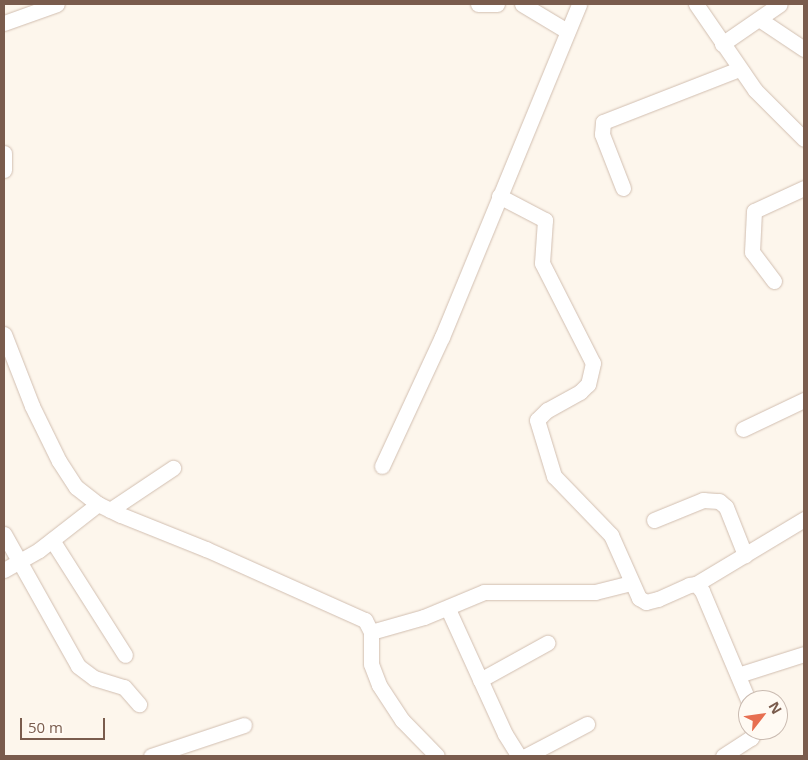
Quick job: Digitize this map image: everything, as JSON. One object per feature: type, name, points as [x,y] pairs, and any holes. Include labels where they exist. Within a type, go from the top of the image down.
[{"type":"street","points":[[4,23],[57,4]]},
{"type":"street","points":[[478,4],[497,4]]},
{"type":"street","points":[[522,4],[566,31]]},
{"type":"street","points":[[382,466],[442,337],[566,31],[579,4]]},
{"type":"street","points":[[696,4],[739,69],[804,139]]},
{"type":"street","points":[[722,44],[780,4]]},
{"type":"street","points":[[759,18],[804,49]]},
{"type":"street","points":[[623,188],[602,134],[603,122],[739,69]]},
{"type":"street","points":[[4,153],[4,170]]},
{"type":"street","points":[[774,281],[752,252],[754,211],[804,188]]},
{"type":"street","points":[[499,196],[545,220],[542,263],[593,363],[588,384],[547,410],[537,420],[549,464],[560,486],[611,535],[631,583],[640,598],[646,602],[696,584],[804,519]]},
{"type":"street","points":[[4,334],[10,368],[59,461],[76,487],[104,507],[350,610],[365,620],[371,632],[369,652],[379,685],[402,720],[437,756]]},
{"type":"street","points":[[743,429],[804,400]]},
{"type":"street","points":[[4,570],[104,507],[173,468]]},
{"type":"street","points":[[654,520],[703,500],[719,501],[726,507],[745,555]]},
{"type":"street","points":[[4,534],[78,666],[94,678],[124,688],[139,704]]},
{"type":"street","points":[[52,540],[125,655]]},
{"type":"street","points":[[371,632],[448,608],[484,592],[508,589],[595,592],[631,583]]},
{"type":"street","points":[[696,584],[709,603],[744,690]]},
{"type":"street","points":[[448,608],[505,734],[519,756]]},
{"type":"street","points":[[480,680],[547,643]]},
{"type":"street","points":[[738,675],[804,654]]},
{"type":"street","points":[[526,756],[587,724]]},
{"type":"street","points":[[151,756],[244,725]]},
{"type":"street","points":[[723,756],[748,740]]}]
